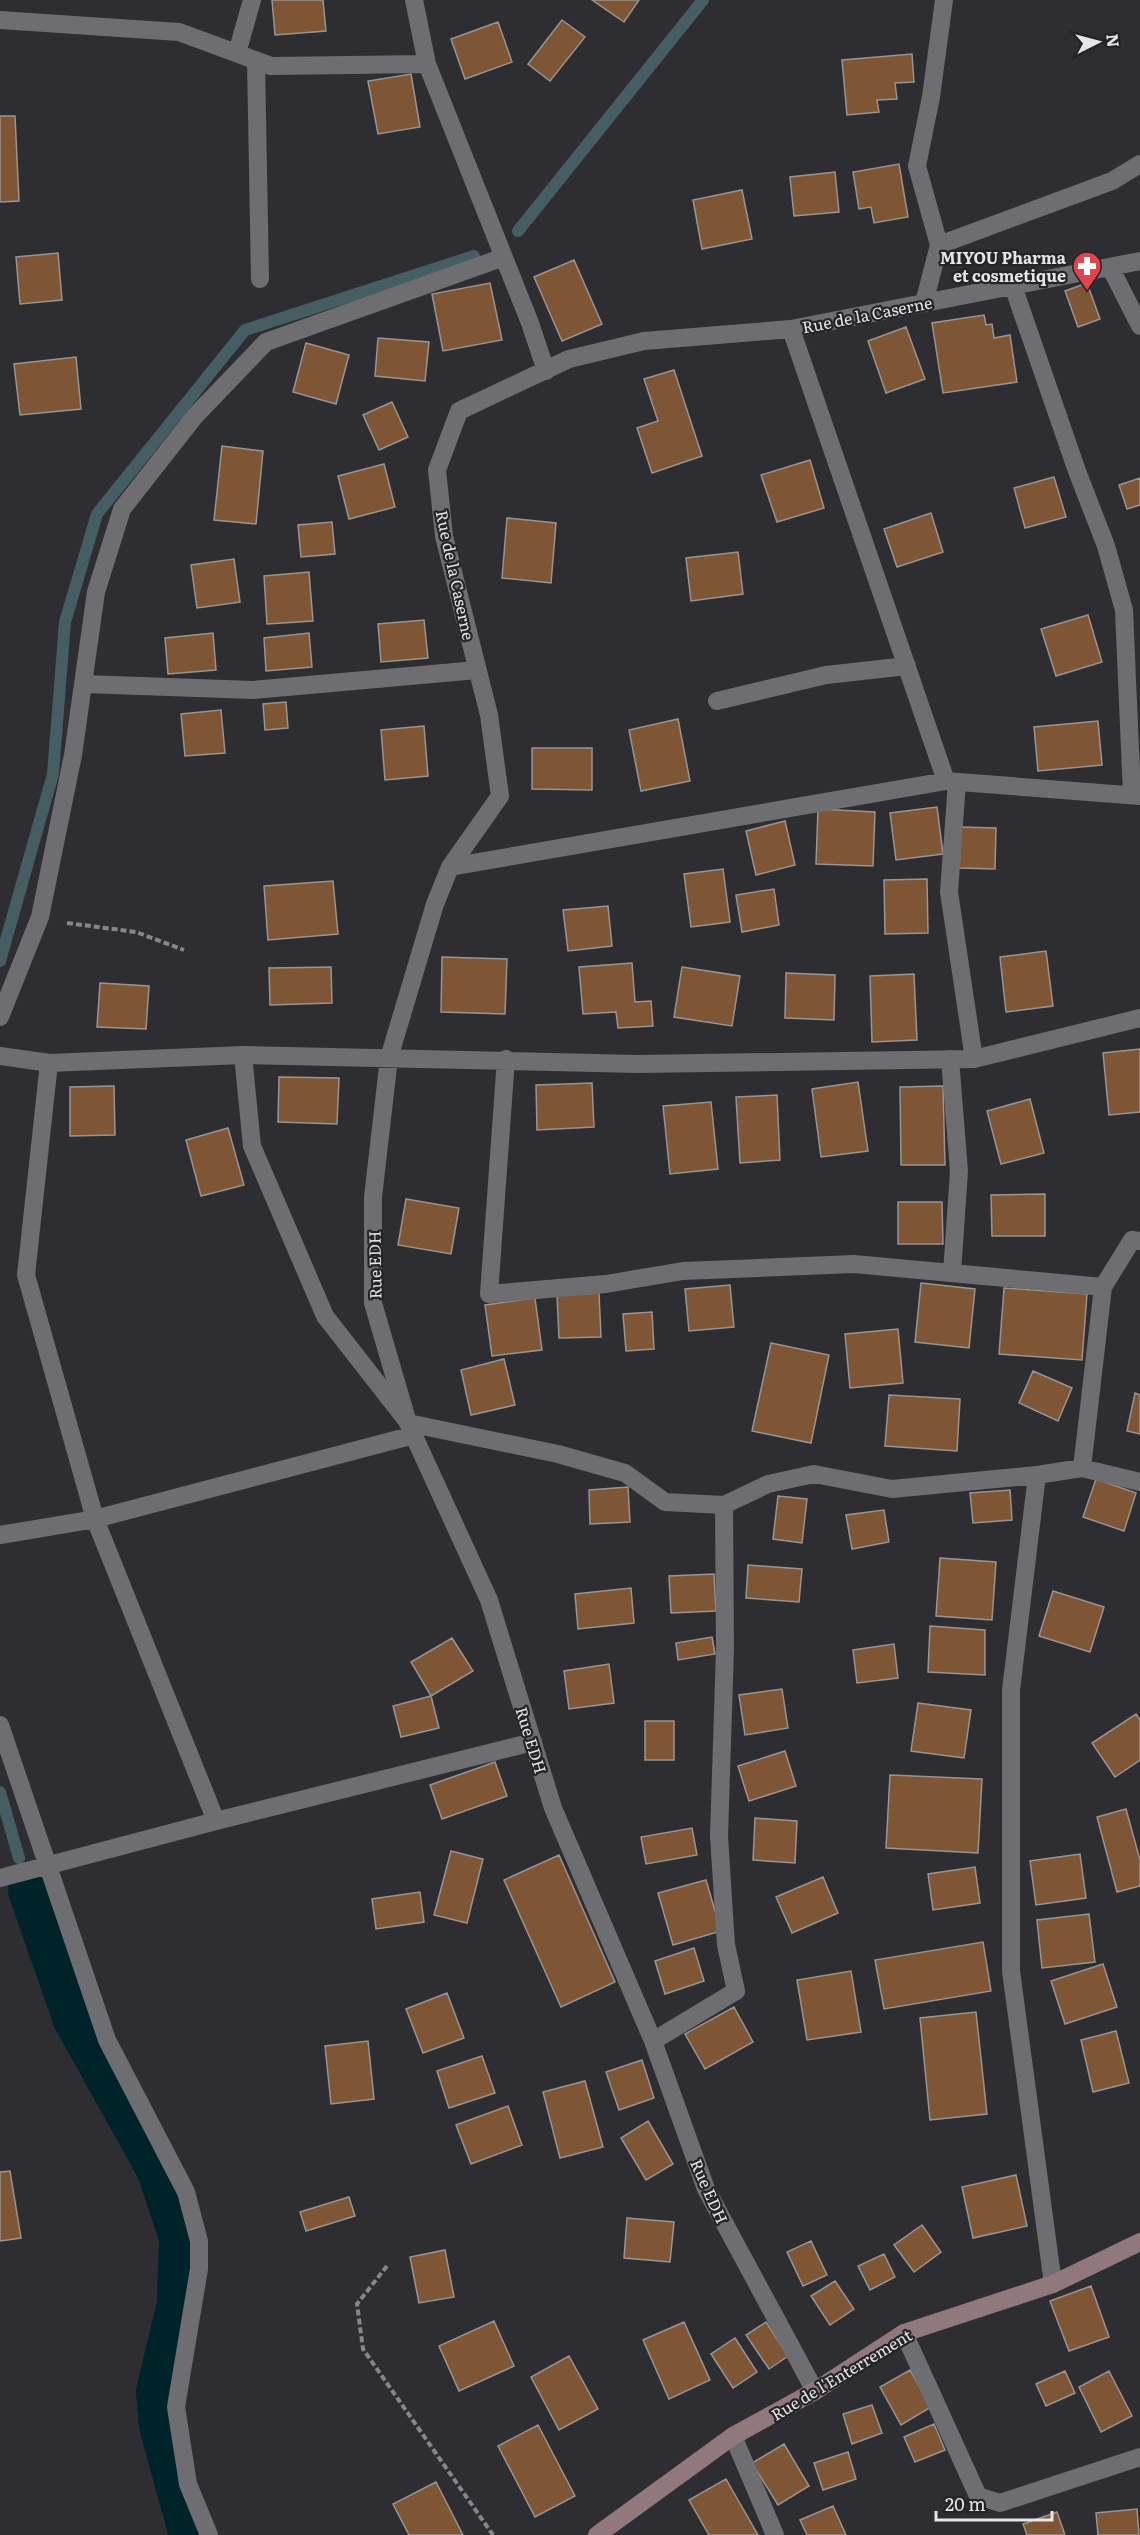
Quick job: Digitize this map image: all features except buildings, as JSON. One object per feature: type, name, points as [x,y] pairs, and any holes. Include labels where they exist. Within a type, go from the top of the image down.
[{"type":"street","points":[[237,53],[252,0]]},
{"type":"street","points":[[414,0],[427,64],[504,257],[546,371]]},
{"type":"street","points":[[924,303],[939,245],[918,166],[931,97],[944,0]]},
{"type":"street","points":[[0,20],[179,32],[271,66],[427,64]]},
{"type":"street","points":[[256,61],[260,279]]},
{"type":"street","points":[[939,245],[1112,181],[1140,164]]},
{"type":"street","points":[[0,1017],[40,917],[73,755],[96,592],[122,509],[195,416],[266,342],[504,257]]},
{"type":"street","name":"Rue de la Caserne","points":[[389,1058],[435,904],[450,867],[500,796],[489,715],[444,536],[437,470],[459,411],[569,359],[644,340],[791,329],[1140,261]]},
{"type":"street","points":[[1110,267],[1140,326]]},
{"type":"street","points":[[450,867],[952,781],[1136,796],[1124,610],[1106,546],[1077,471],[1013,286]]},
{"type":"street","points":[[791,329],[907,666],[952,781],[949,892],[974,1059]]},
{"type":"street","points":[[717,701],[826,675],[907,666]]},
{"type":"street","points":[[84,684],[252,690],[477,670]]},
{"type":"street","points":[[0,1056],[49,1063],[243,1055],[506,1059],[638,1064],[974,1059],[1140,1018]]},
{"type":"street","points":[[243,1055],[252,1146],[325,1316],[411,1429]]},
{"type":"street","name":"Rue EDH","points":[[389,1058],[373,1197],[373,1303],[411,1429],[489,1600],[554,1808],[653,2041],[706,2189],[815,2391]]},
{"type":"street","points":[[506,1059],[489,1294],[606,1284],[694,1270],[854,1264],[1102,1287]]},
{"type":"street","points":[[950,1059],[959,1171],[952,1273]]},
{"type":"street","points":[[49,1063],[26,1275],[95,1519],[216,1821]]},
{"type":"street","points":[[1082,1468],[1102,1287],[1132,1240],[1140,1241]]},
{"type":"street","points":[[0,1535],[95,1519],[411,1429],[558,1454],[625,1473],[665,1502],[724,1505],[768,1484],[814,1474],[892,1490],[1082,1468],[1140,1482]]},
{"type":"street","points":[[1037,1475],[1011,1690],[1011,1971],[1053,2284]]},
{"type":"street","points":[[653,2041],[736,1991],[726,1945],[719,1836],[725,1649],[724,1505]]},
{"type":"street","points":[[0,1725],[107,2040],[186,2192],[199,2241],[199,2269],[176,2407],[188,2484],[209,2535]]},
{"type":"street","points":[[0,1878],[216,1821],[533,1742]]},
{"type":"street","name":"Rue de l'Enterrement","points":[[597,2535],[733,2436],[815,2391],[904,2333],[1053,2284],[1140,2242]]},
{"type":"street","points":[[904,2333],[978,2496],[1000,2503],[1140,2457]]},
{"type":"street","points":[[733,2436],[775,2535]]},
{"type":"path","points":[[40,917],[84,927],[136,932],[184,950]]},
{"type":"path","points":[[387,2266],[357,2304],[363,2349],[493,2535]]},
{"type":"waterway","points":[[518,231],[703,0]]},
{"type":"waterway","points":[[0,961],[53,774],[65,622],[97,514],[245,330],[474,256]]},
{"type":"waterway","points":[[0,1792],[19,1858]]},
{"type":"waterway","points":[[28,1891],[73,2020],[156,2169],[179,2237],[177,2304],[156,2391],[159,2426],[189,2535]]},
{"type":"place","name":"MIYOU Pharma et cosmetique","points":[[1087,292]]}]
